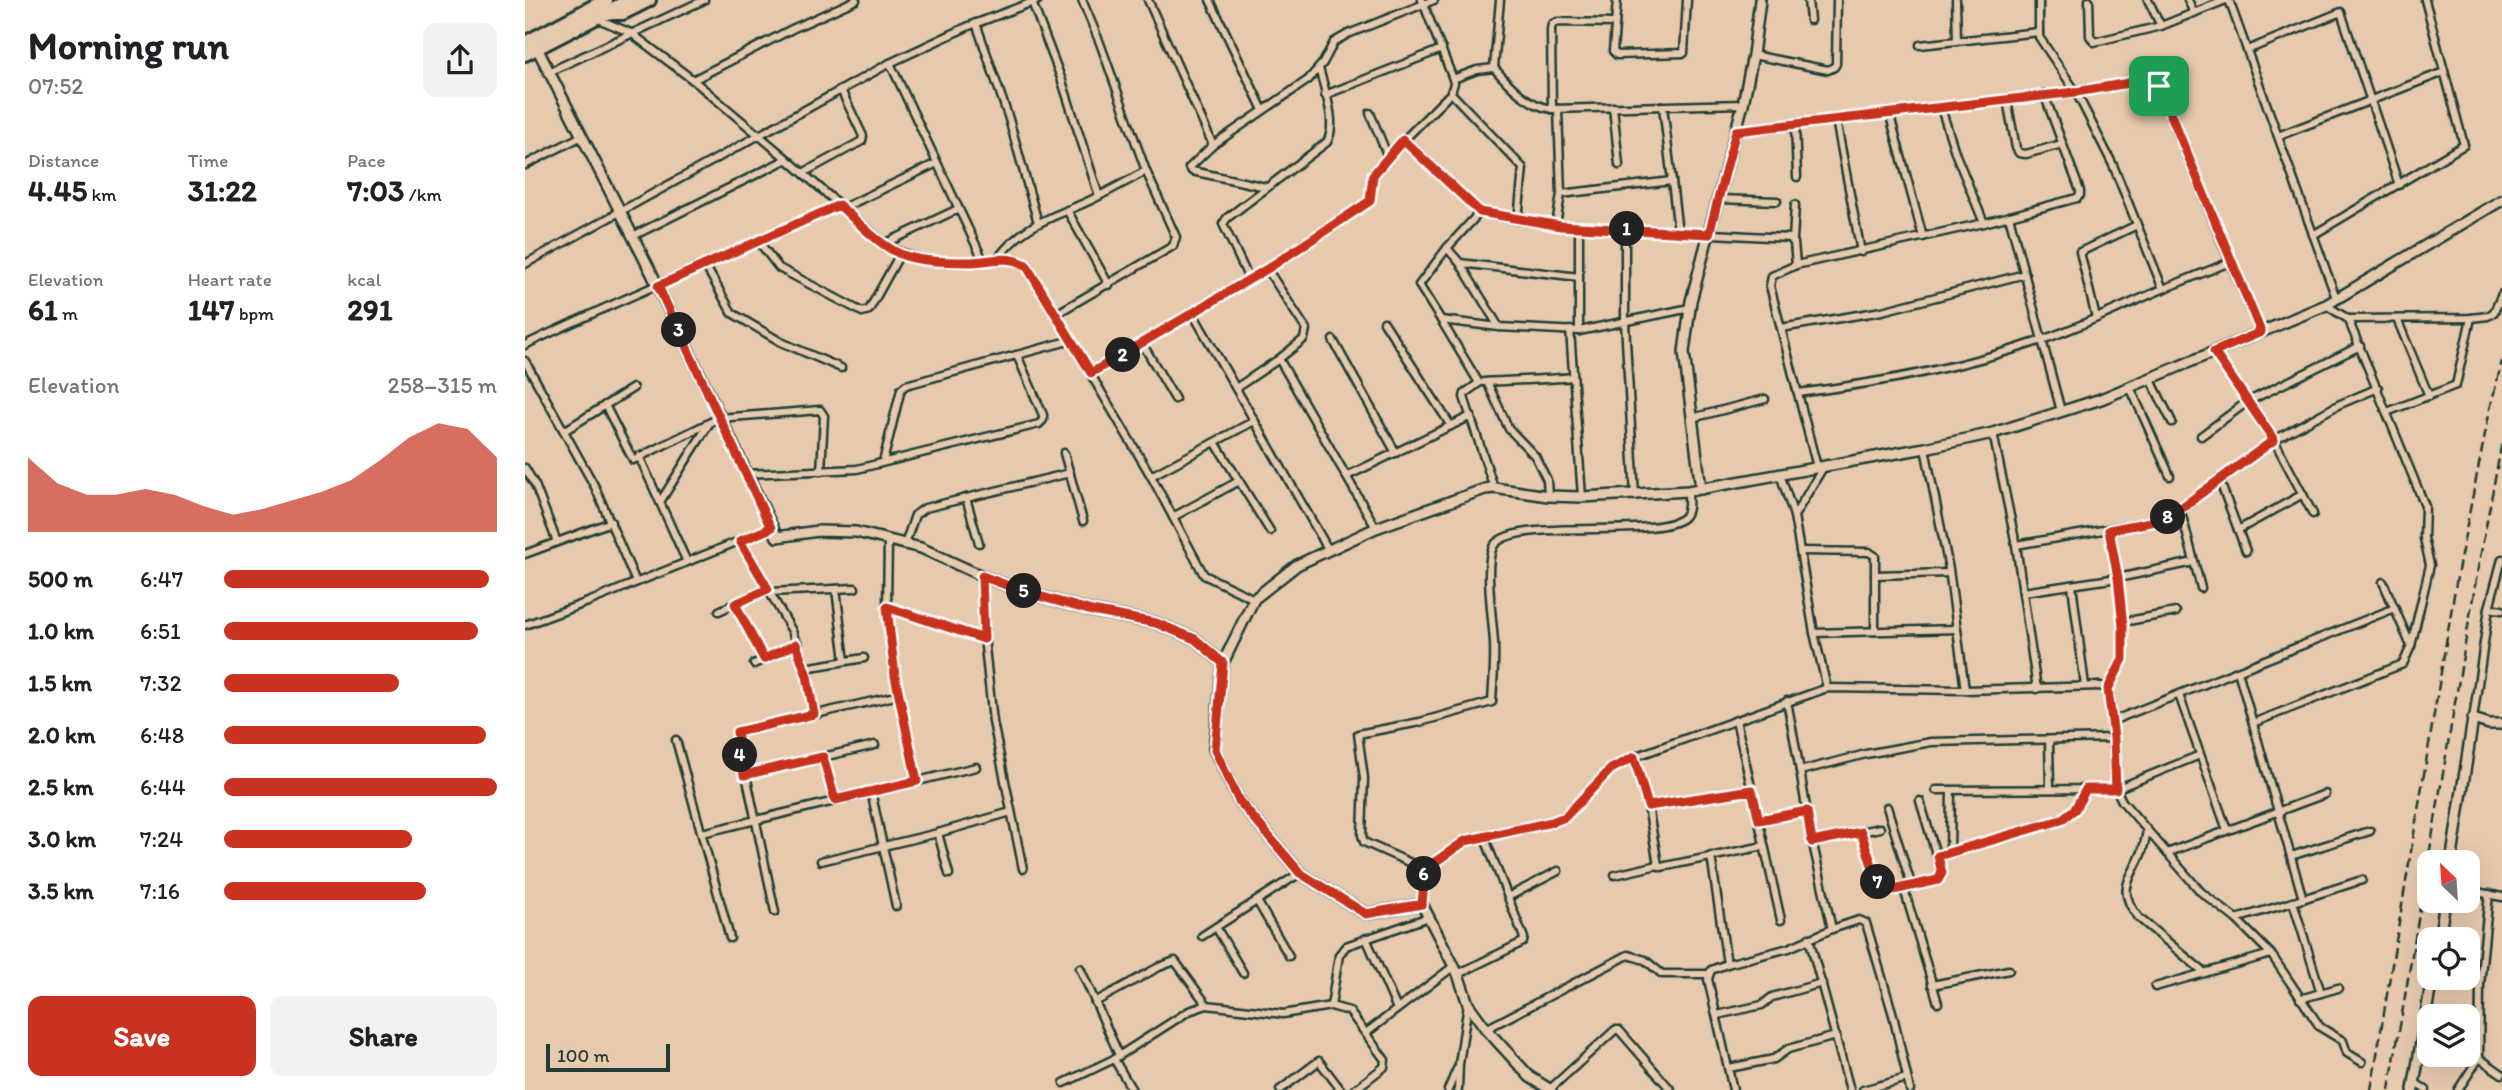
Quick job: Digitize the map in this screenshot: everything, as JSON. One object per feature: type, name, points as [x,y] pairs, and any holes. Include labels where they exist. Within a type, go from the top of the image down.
[{"type":"highway","points":[[529,48],[597,6],[629,0]]},
{"type":"highway","points":[[597,6],[623,13],[649,0]]},
{"type":"main road","points":[[1701,489],[1684,352],[1690,308],[1743,103],[1760,0]]},
{"type":"main road","points":[[529,48],[549,72],[633,236],[658,286],[715,420],[746,474],[776,537],[818,531],[856,532],[921,548],[1025,592],[1092,611],[1156,623],[1195,639],[1223,663]]},
{"type":"main road","points":[[1551,1090],[1530,1077],[1486,1029],[1468,1004],[1456,970],[1422,904],[1366,914],[1300,873],[1239,801],[1215,750],[1223,663],[1254,599],[1297,565],[1328,550],[1377,528],[1485,489],[1582,497],[1688,491],[1993,433],[2130,387],[2326,305],[2502,200]]},
{"type":"main road","points":[[2453,850],[2473,719],[2489,724],[2502,724]]},
{"type":"main road","points":[[2413,1086],[2430,990]]},
{"type":"street","points":[[549,72],[704,0]]},
{"type":"street","points":[[693,80],[792,29],[856,0]]},
{"type":"street","points":[[1056,314],[1109,285],[1175,242],[1174,232],[1146,171],[1082,0]]},
{"type":"street","points":[[1148,0],[1213,145]]},
{"type":"street","points":[[1210,0],[1263,110]]},
{"type":"street","points":[[1266,187],[1192,171],[1189,165],[1213,145],[1308,80],[1319,68],[1334,42],[1423,2],[1434,0]]},
{"type":"street","points":[[1500,0],[1494,68],[1513,89],[1543,108],[1743,103]]},
{"type":"street","points":[[1617,0],[1614,54],[1681,55],[1686,51],[1687,0]]},
{"type":"street","points":[[1808,0],[1810,20]]},
{"type":"street","points":[[1753,55],[1828,70],[1834,67],[1837,0]]},
{"type":"street","points":[[1956,0],[1958,41]]},
{"type":"street","points":[[2039,0],[2039,32],[2042,43],[2076,92],[2113,164],[2163,289]]},
{"type":"street","points":[[2089,0],[2089,36],[2094,42],[2161,26],[2227,0],[2336,298]]},
{"type":"street","points":[[2148,0],[2161,26]]},
{"type":"street","points":[[2188,0],[2194,13]]},
{"type":"street","points":[[2313,235],[2464,145],[2425,0]]},
{"type":"street","points":[[525,264],[890,63],[977,23],[1035,1],[1099,196]]},
{"type":"street","points":[[1091,373],[1267,269],[1370,201],[1373,175],[1403,140],[1451,93],[1453,79],[1423,2]]},
{"type":"street","points":[[597,6],[693,80],[884,244],[900,254],[970,262],[1014,258],[1026,265],[1151,476],[1204,575],[1254,599]]},
{"type":"street","points":[[2247,50],[2341,12],[2399,184]]},
{"type":"street","points":[[977,23],[1009,120],[1038,223]]},
{"type":"street","points":[[1556,225],[1561,194],[1552,24],[1615,23]]},
{"type":"street","points":[[1920,45],[2039,32]]},
{"type":"street","points":[[1325,95],[1442,49]]},
{"type":"street","points":[[890,63],[983,260]]},
{"type":"street","points":[[1249,279],[1223,223],[1327,142],[1331,135],[1319,68]]},
{"type":"street","points":[[1453,79],[1477,70],[1494,68]]},
{"type":"street","points":[[2278,136],[2444,72]]},
{"type":"street","points":[[1736,131],[2076,92],[2151,80],[2159,86],[2261,332]]},
{"type":"street","points":[[803,173],[862,141],[863,136],[841,90]]},
{"type":"street","points":[[1451,93],[1523,168],[1518,220]]},
{"type":"street","points":[[1794,516],[1821,466],[1798,393],[1770,279],[1776,273],[1796,265],[1984,223],[2077,198],[2080,195],[2044,94]]},
{"type":"street","points":[[2007,100],[2019,153],[2026,154],[2062,144]]},
{"type":"street","points":[[1663,106],[1678,232]]},
{"type":"street","points":[[1613,107],[1619,165]]},
{"type":"street","points":[[1941,108],[1956,155],[1984,223]]},
{"type":"street","points":[[1889,112],[1923,237]]},
{"type":"street","points":[[1370,113],[1388,157]]},
{"type":"street","points":[[1836,120],[1861,252]]},
{"type":"street","points":[[1795,124],[1797,177]]},
{"type":"street","points":[[525,165],[582,136]]},
{"type":"street","points":[[1403,140],[1480,212],[1579,228],[1793,240]]},
{"type":"street","points":[[633,236],[787,159]]},
{"type":"street","points":[[525,345],[937,163]]},
{"type":"street","points":[[998,258],[1012,239],[1038,223],[1099,196],[1146,171]]},
{"type":"street","points":[[1561,194],[1672,181]]},
{"type":"street","points":[[1718,199],[1777,201]]},
{"type":"street","points":[[1795,205],[1793,240],[1796,265]]},
{"type":"street","points":[[884,244],[958,209]]},
{"type":"street","points":[[1067,210],[1109,285]]},
{"type":"street","points":[[1480,212],[1447,248],[1419,285],[1483,382],[1509,429],[1535,456],[1547,480],[1548,496]]},
{"type":"street","points":[[2009,216],[2061,411]]},
{"type":"street","points":[[2096,318],[2080,252],[2137,225]]},
{"type":"street","points":[[1579,228],[1580,331]]},
{"type":"street","points":[[1625,229],[1625,323],[1635,496]]},
{"type":"street","points":[[759,242],[779,268],[862,312],[869,310],[900,254]]},
{"type":"street","points":[[1447,248],[1460,263],[1499,327]]},
{"type":"street","points":[[1798,393],[1878,383],[1988,358],[2042,340],[2230,261]]},
{"type":"street","points":[[1460,263],[1579,277]]},
{"type":"street","points":[[705,265],[732,313],[781,342],[841,368]]},
{"type":"street","points":[[1236,388],[1304,339],[1305,329],[1267,269]]},
{"type":"street","points":[[1781,328],[1882,311],[2025,274]]},
{"type":"street","points":[[2326,305],[2348,319],[2471,318],[2488,316],[2494,312],[2502,294]]},
{"type":"street","points":[[1441,320],[1499,327],[1580,331],[1690,308]]},
{"type":"street","points":[[1192,312],[1328,550]]},
{"type":"street","points":[[2387,412],[2452,387],[2458,382],[2471,318]]},
{"type":"street","points":[[2253,723],[2398,667],[2406,660],[2411,646],[2430,565],[2424,538],[2425,506],[2348,319]]},
{"type":"street","points":[[2397,320],[2430,396]]},
{"type":"street","points":[[1384,322],[1451,426]]},
{"type":"street","points":[[1570,330],[1582,497]]},
{"type":"street","points":[[883,462],[901,389],[906,385],[1072,340]]},
{"type":"street","points":[[1333,340],[1396,453]]},
{"type":"street","points":[[1142,343],[1175,399]]},
{"type":"street","points":[[2201,436],[2247,402],[2360,346]]},
{"type":"street","points":[[2214,352],[2274,440],[2313,514]]},
{"type":"street","points":[[746,474],[857,468],[1039,424],[1043,415],[1017,355]]},
{"type":"street","points":[[1279,359],[1377,528]]},
{"type":"street","points":[[526,365],[595,487],[636,582]]},
{"type":"street","points":[[1494,488],[1465,393],[1483,382],[1531,382],[1573,377]]},
{"type":"street","points":[[2150,378],[2172,422]]},
{"type":"street","points":[[2130,387],[2170,476]]},
{"type":"street","points":[[564,431],[633,388]]},
{"type":"street","points":[[2016,545],[2166,519],[2274,440],[2338,405],[2378,388]]},
{"type":"street","points":[[1692,418],[1765,399]]},
{"type":"street","points":[[605,405],[633,460],[715,420],[820,410],[824,416],[821,471]]},
{"type":"street","points":[[1346,476],[1471,416]]},
{"type":"street","points":[[660,502],[715,420]]},
{"type":"street","points":[[1151,476],[1254,421]]},
{"type":"street","points":[[1993,433],[2016,545],[2037,689]]},
{"type":"street","points":[[1215,442],[1270,531]]},
{"type":"street","points":[[1925,448],[1949,573],[1965,690]]},
{"type":"street","points":[[1064,453],[1083,521]]},
{"type":"street","points":[[639,456],[687,562]]},
{"type":"street","points":[[525,468],[535,485],[557,542]]},
{"type":"street","points":[[905,544],[915,515],[919,511],[1069,473]]},
{"type":"street","points":[[1780,474],[1794,516],[1814,633],[1827,688]]},
{"type":"street","points":[[2219,479],[2246,551]]},
{"type":"street","points":[[1173,517],[1239,481]]},
{"type":"street","points":[[1425,869],[1364,842],[1364,778],[1358,734],[1420,722],[1492,702],[1494,646],[1490,561],[1493,545],[1497,542],[1503,538],[1536,531],[1651,526],[1678,521],[1688,510],[1688,491]]},
{"type":"street","points":[[2238,530],[2303,494]]},
{"type":"street","points":[[966,498],[979,543]]},
{"type":"street","points":[[2180,508],[2201,588]]},
{"type":"street","points":[[525,554],[611,522]]},
{"type":"street","points":[[525,625],[771,528]]},
{"type":"street","points":[[2109,530],[2123,622],[2123,659],[2108,689],[2116,789],[2122,801],[2201,892],[2236,919],[2271,954],[2320,1027],[2337,1036],[2343,1041],[2347,1053],[2362,1062]]},
{"type":"street","points":[[888,540],[887,607],[895,676],[917,781]]},
{"type":"street","points":[[740,541],[797,643],[814,714]]},
{"type":"street","points":[[1800,551],[1869,552],[1875,556],[1875,631]]},
{"type":"street","points":[[2473,719],[2489,608],[2502,561]]},
{"type":"street","points":[[2022,592],[2118,578],[2194,562]]},
{"type":"street","points":[[1875,575],[1949,573]]},
{"type":"street","points":[[982,576],[984,639],[993,722],[1023,869]]},
{"type":"street","points":[[2383,582],[2411,646]]},
{"type":"street","points":[[2072,585],[2085,687]]},
{"type":"street","points":[[719,611],[769,590],[855,588]]},
{"type":"street","points":[[835,589],[845,661]]},
{"type":"street","points":[[735,604],[764,659]]},
{"type":"street","points":[[887,607],[984,639]]},
{"type":"street","points":[[2112,721],[2395,608]]},
{"type":"street","points":[[2489,608],[2502,610]]},
{"type":"street","points":[[2123,622],[2176,612]]},
{"type":"street","points":[[1814,633],[1957,629]]},
{"type":"street","points":[[754,664],[797,643]]},
{"type":"street","points":[[805,668],[865,657]]},
{"type":"street","points":[[2238,671],[2303,899]]},
{"type":"street","points":[[1425,869],[1465,841],[1565,817],[1611,769],[1634,757],[1827,688],[1965,690],[2101,686],[2108,689]]},
{"type":"street","points":[[2179,695],[2227,831]]},
{"type":"street","points":[[775,912],[737,732],[891,697]]},
{"type":"street","points":[[1787,701],[1812,842],[1832,929]]},
{"type":"street","points":[[1736,720],[1781,920]]},
{"type":"street","points":[[1800,771],[1866,754],[1931,742],[2114,738]]},
{"type":"street","points":[[676,740],[730,938]]},
{"type":"street","points":[[2049,740],[2050,789]]},
{"type":"street","points":[[744,775],[875,745]]},
{"type":"street","points":[[1936,790],[2116,789],[2200,755]]},
{"type":"street","points":[[823,757],[835,800]]},
{"type":"street","points":[[1634,757],[1648,806],[1658,865]]},
{"type":"street","points":[[702,833],[977,767]]},
{"type":"street","points":[[1938,856],[2061,820],[2075,809],[2086,789]]},
{"type":"street","points":[[1648,806],[1752,790]]},
{"type":"street","points":[[1950,852],[1951,790]]},
{"type":"street","points":[[871,791],[895,906]]},
{"type":"street","points":[[2167,853],[2325,794]]},
{"type":"street","points":[[1861,832],[1880,889],[1884,892],[1912,887],[1941,877],[1938,856],[1920,801]]},
{"type":"street","points":[[1887,807],[1912,887]]},
{"type":"street","points":[[1759,820],[1807,811]]},
{"type":"street","points":[[821,861],[938,833],[1011,812]]},
{"type":"street","points":[[1812,842],[1880,828]]},
{"type":"street","points":[[2147,830],[2141,853],[2126,882],[2132,910],[2205,973]]},
{"type":"street","points":[[2291,856],[2371,831]]},
{"type":"street","points":[[938,833],[949,874]]},
{"type":"street","points":[[1366,1033],[1456,970],[1523,942],[1484,836]]},
{"type":"street","points":[[1615,875],[1764,846]]},
{"type":"street","points":[[1711,856],[1727,964]]},
{"type":"street","points":[[1422,904],[1425,869]]},
{"type":"street","points":[[1508,897],[1558,871]]},
{"type":"street","points":[[1202,936],[1300,873]]},
{"type":"street","points":[[2236,919],[2362,880]]},
{"type":"street","points":[[1904,889],[1938,1003]]},
{"type":"street","points":[[2480,892],[2502,897]]},
{"type":"street","points":[[2480,1004],[2489,894]]},
{"type":"street","points":[[1257,901],[1289,956]]},
{"type":"street","points":[[2294,902],[2321,993]]},
{"type":"street","points":[[1331,1006],[1339,955],[1346,946],[1429,917]]},
{"type":"street","points":[[1486,1029],[1628,955],[1645,960],[1662,974],[1708,974],[1711,970],[1727,964],[1758,958],[1859,920],[1866,923],[1893,1015],[1910,1090]]},
{"type":"street","points":[[1216,927],[1243,973]]},
{"type":"street","points":[[1366,938],[1397,1009]]},
{"type":"street","points":[[1809,938],[1850,1090]]},
{"type":"street","points":[[2155,987],[2271,954]]},
{"type":"street","points":[[1095,1002],[1175,961],[1207,1005]]},
{"type":"street","points":[[1080,968],[1132,1090]]},
{"type":"street","points":[[1933,985],[2009,970]]},
{"type":"street","points":[[1708,974],[1734,1090]]},
{"type":"street","points":[[1717,1015],[1762,1005],[1772,997],[1822,983]]},
{"type":"street","points":[[2300,999],[2338,988]]},
{"type":"street","points":[[1458,1090],[1468,1004]]},
{"type":"street","points":[[1065,1083],[1116,1057],[1189,1011],[1207,1005],[1283,1014],[1331,1006],[1349,1011],[1385,1060],[1385,1064],[1354,1090]]},
{"type":"street","points":[[1551,1090],[1615,1030],[1619,1030],[1671,1090]]},
{"type":"street","points":[[1729,1068],[1774,1059],[1788,1049],[1836,1037]]},
{"type":"street","points":[[2480,1059],[2502,1074]]},
{"type":"street","points":[[1280,1090],[1319,1061],[1341,1090]]},
{"type":"street","points":[[1448,1090],[1459,1064]]},
{"type":"street","points":[[2458,1090],[2473,1067]]},
{"type":"street","points":[[1864,1090],[1906,1078]]},
{"type":"street","points":[[2413,1086],[2426,1090]]},
{"type":"railway","points":[[2371,1090],[2459,565],[2502,361]]},
{"type":"railway","points":[[2389,1090],[2502,442]]},
{"type":"route","points":[[2146,80],[2159,86],[2261,332],[2214,352],[2274,440],[2166,519],[2109,530],[2123,626],[2123,659],[2108,689],[2116,789],[2086,789],[2075,809],[2061,820],[1938,856],[1942,873],[1938,880],[1884,892],[1880,889],[1861,832],[1812,842],[1807,811],[1759,820],[1752,790],[1648,806],[1634,757],[1611,769],[1565,817],[1465,841],[1444,854],[1425,869],[1422,904],[1366,914],[1300,873],[1239,801],[1215,750],[1223,663],[1195,639],[1156,623],[1092,611],[1025,592],[982,576],[984,639],[887,607],[895,676],[917,781],[835,800],[823,757],[744,775],[737,732],[814,714],[807,676],[796,644],[764,659],[735,604],[768,589],[740,541],[771,528],[658,286],[839,205],[884,244],[900,254],[915,258],[970,262],[1014,258],[1026,265],[1091,373],[1267,269],[1370,201],[1373,175],[1403,140],[1480,212],[1579,228],[1709,234],[1736,131],[2039,94],[2076,92],[2146,80]]}]
